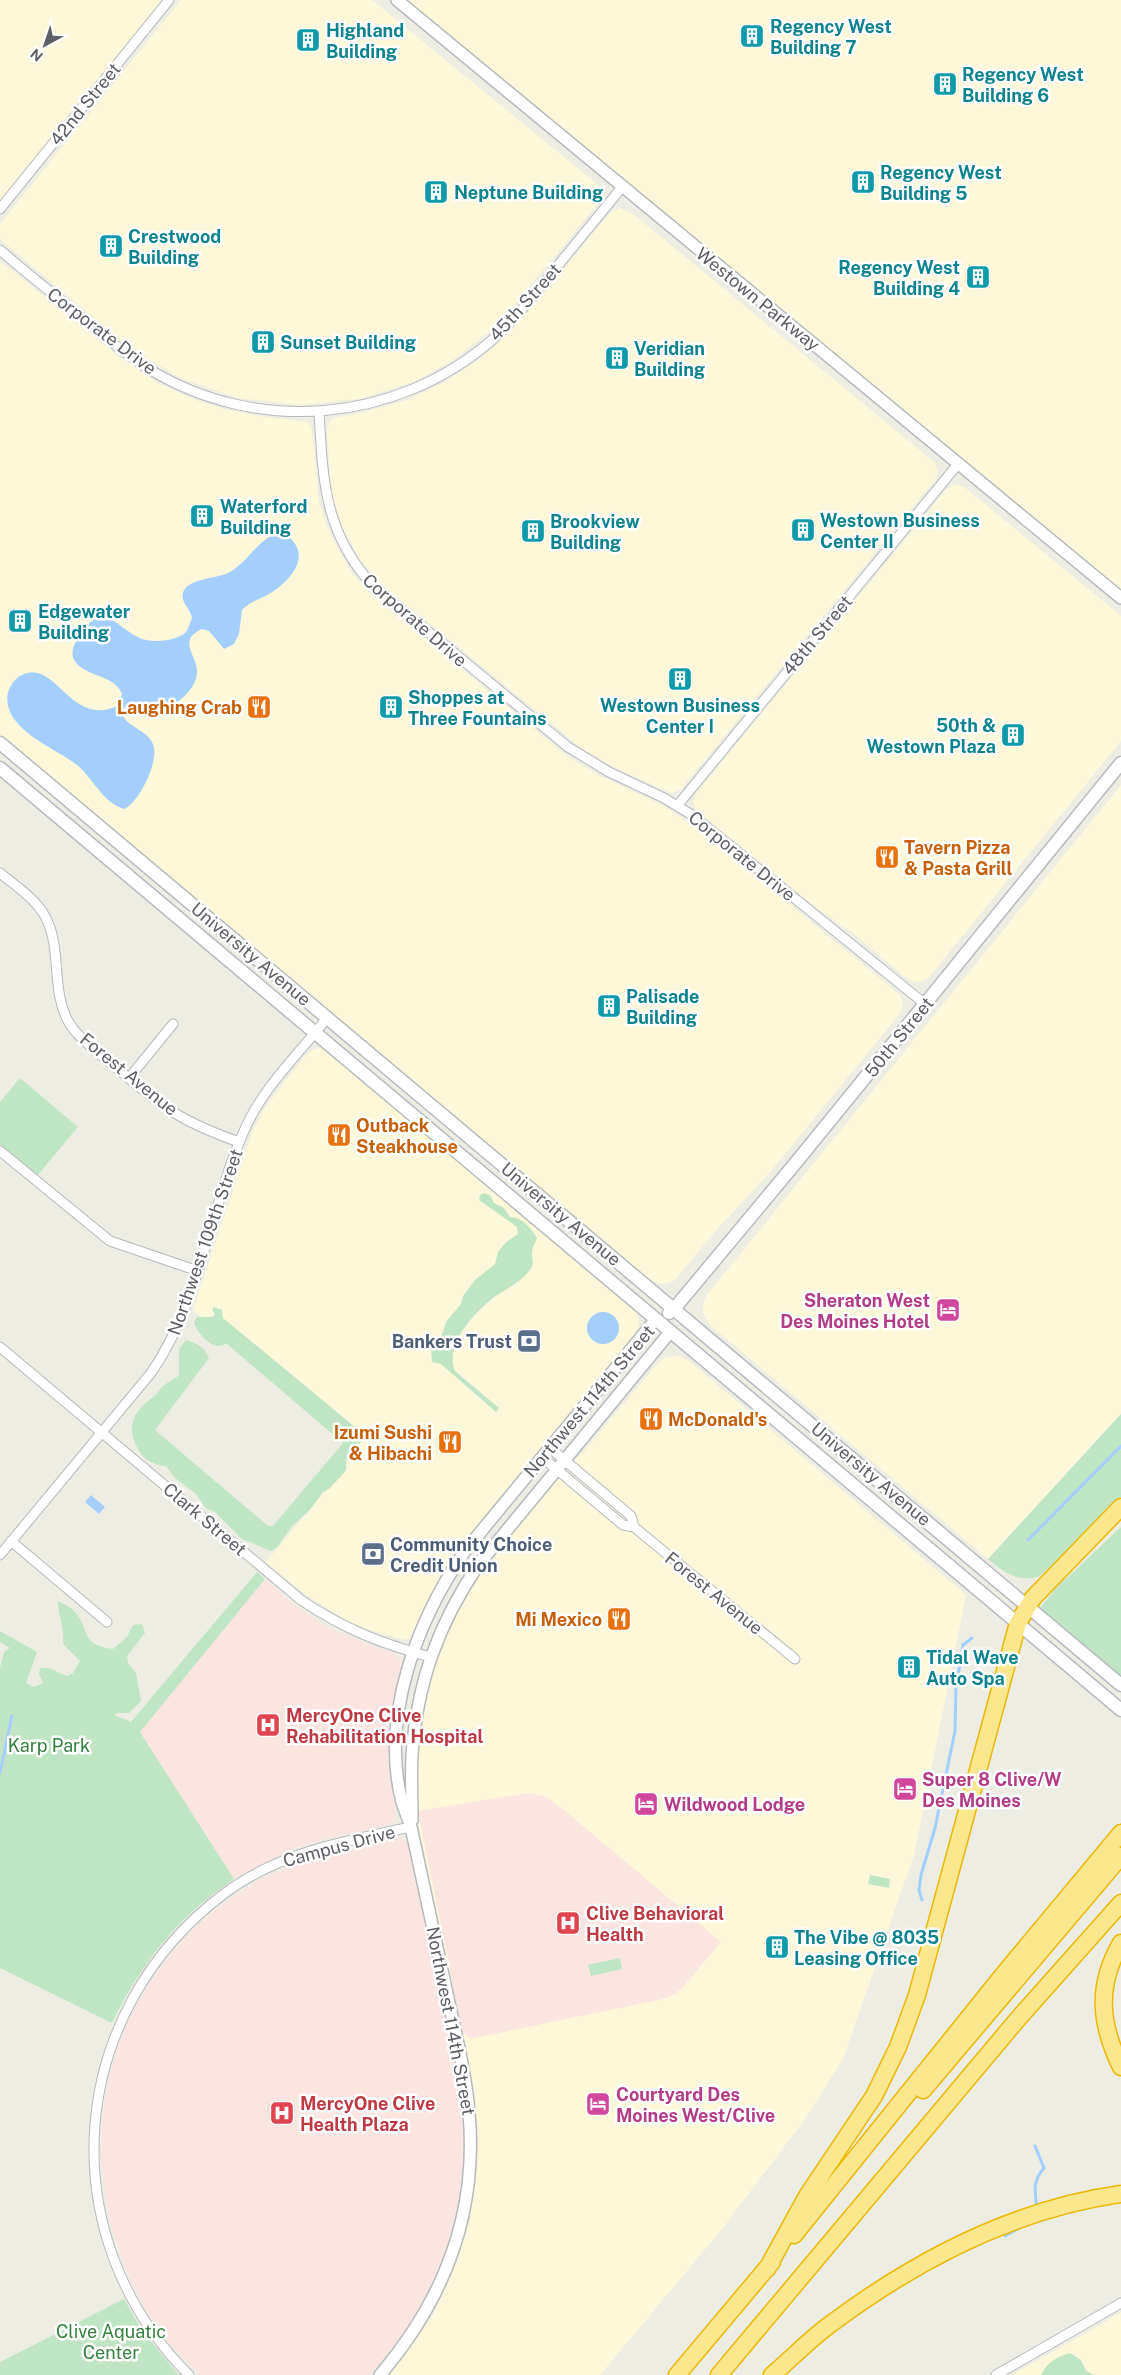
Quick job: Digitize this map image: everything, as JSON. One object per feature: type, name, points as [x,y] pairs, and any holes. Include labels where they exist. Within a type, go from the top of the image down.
[{"type":"highway","points":[[766,2269],[808,2196],[874,2096],[898,2047],[917,1995],[1018,1623],[1033,1598],[1121,1507]]},
{"type":"highway","points":[[1081,1550],[1121,1515]]},
{"type":"highway","points":[[677,2375],[845,2174],[1003,1974],[1121,1833]]},
{"type":"highway","points":[[845,2174],[910,2107],[1121,1856]]},
{"type":"highway","points":[[719,2375],[1017,2020],[1121,1903]]},
{"type":"highway","points":[[1121,1943],[1114,1955],[1105,1980],[1103,2004],[1105,2027],[1121,2067]]},
{"type":"highway","points":[[772,2375],[832,2323],[917,2265],[971,2238],[1036,2213],[1121,2194]]},
{"type":"main road","name":"University Avenue","points":[[0,743],[1121,1685]]},
{"type":"main road","name":"50th Street","points":[[674,1310],[1121,763]]},
{"type":"main road","name":"University Avenue","points":[[0,768],[1121,1710]]},
{"type":"main road","name":"Northwest 114th Street","points":[[656,1319],[674,1310]]},
{"type":"main road","name":"Northwest 114th Street","points":[[671,1331],[674,1310]]},
{"type":"street","name":"42nd Street","points":[[0,209],[169,0]]},
{"type":"street","name":"Westown Parkway","points":[[396,0],[1121,598]]},
{"type":"street","name":"45th Street","points":[[319,412],[361,406],[403,394],[465,361],[508,324],[622,187]]},
{"type":"street","name":"Corporate Drive","points":[[0,250],[116,346],[166,379],[194,392],[237,405],[281,412],[319,412],[323,482],[329,511],[344,546],[365,578],[383,596],[568,747],[609,772],[677,806],[706,826],[925,1004]]},
{"type":"street","name":"48th Street","points":[[677,806],[958,464]]},
{"type":"street","name":"Forest Avenue","points":[[0,873],[36,904],[45,917],[51,931],[54,947],[60,998],[69,1021],[85,1041],[167,1108],[187,1121],[240,1142]]},
{"type":"street","name":"Northwest 109th Street","points":[[0,1555],[151,1373],[165,1353],[177,1331],[240,1142],[258,1105],[273,1082],[327,1018]]},
{"type":"street","points":[[129,1078],[173,1024]]},
{"type":"street","points":[[0,1151],[110,1241],[198,1271]]},
{"type":"street","name":"Northwest 114th Street","points":[[380,2375],[411,2335],[434,2297],[459,2234],[469,2184],[471,2139],[466,2086],[411,1827],[401,1798],[396,1748],[403,1687],[413,1652],[428,1614],[450,1573],[465,1551],[656,1319]]},
{"type":"street","name":"Northwest 114th Street","points":[[411,1827],[412,1757],[416,1721],[430,1657],[444,1622],[478,1564],[671,1331]]},
{"type":"street","name":"Clark Street","points":[[0,1347],[301,1600],[330,1620],[366,1637],[430,1657]]},
{"type":"street","name":"Forest Avenue","points":[[546,1453],[623,1525],[634,1528],[795,1659]]},
{"type":"street","points":[[11,1541],[107,1622]]},
{"type":"street","name":"Campus Drive","points":[[189,2375],[152,2332],[129,2296],[103,2226],[95,2185],[93,2134],[100,2084],[118,2026],[153,1966],[199,1914],[226,1893],[271,1865],[296,1855],[411,1827]]},
{"type":"street","points":[[996,2375],[1121,2303]]},
{"type":"shaded area","points":[[0,0],[169,0],[0,209]]},
{"type":"shaded area","points":[[181,0],[372,0],[598,185],[602,193],[601,200],[497,326],[450,362],[416,381],[359,399],[299,405],[238,398],[180,378],[127,346],[0,239],[0,224]]},
{"type":"shaded area","points":[[397,0],[1121,0],[1121,598]]},
{"type":"shaded area","points":[[620,208],[633,214],[935,463],[938,471],[935,480],[681,789],[672,793],[618,769],[584,750],[380,583],[359,558],[344,531],[335,505],[330,478],[327,429],[330,421],[335,418],[407,400],[445,382],[481,358],[513,329],[610,213]]},
{"type":"shaded area","points":[[0,261],[122,359],[157,383],[192,399],[228,410],[308,422],[312,431],[319,503],[329,532],[351,572],[372,595],[567,756],[598,775],[662,805],[698,829],[900,995],[903,1003],[901,1012],[771,1171],[718,1228],[674,1281],[661,1284],[645,1278],[0,736]]},
{"type":"shaded area","points":[[958,485],[964,487],[1121,616],[1121,741],[929,977],[923,981],[916,982],[909,980],[854,934],[818,909],[696,810],[693,801],[698,791],[946,490],[951,486]]},
{"type":"shaded area","points":[[1121,785],[1121,1414],[988,1559],[710,1325],[703,1313],[703,1303],[707,1295]]},
{"type":"shaded area","points":[[320,1048],[328,1051],[623,1299],[636,1311],[639,1321],[634,1338],[452,1559],[429,1598],[410,1638],[405,1640],[369,1630],[346,1620],[305,1594],[266,1562],[342,1471],[348,1442],[193,1310],[253,1130],[264,1109],[304,1057],[310,1051]]},
{"type":"shaded area","points":[[679,1356],[689,1361],[966,1595],[914,1855],[843,2059],[805,2119],[722,2229],[600,2375],[389,2375],[433,2315],[455,2267],[470,2219],[477,2168],[478,2132],[474,2095],[419,1826],[416,1789],[419,1728],[430,1677],[453,1616],[489,1559],[658,1363],[666,1357]]},
{"type":"shaded area","name":"MercyOne Clive Rehabilitation Hospital","points":[[265,1579],[296,1606],[325,1626],[393,1653],[401,1660],[402,1667],[392,1718],[390,1762],[396,1818],[388,1825],[294,1848],[234,1879],[139,1732]]},
{"type":"shaded area","name":"Clive Behavioral Health","points":[[529,1793],[544,1796],[564,1810],[721,1942],[683,1987],[675,1994],[663,1999],[470,2039],[462,2031],[418,1811]]},
{"type":"shaded area","name":"MercyOne Clive Health Plaza","points":[[400,1838],[405,1840],[409,1846],[456,2071],[463,2129],[464,2157],[457,2211],[439,2269],[403,2335],[370,2375],[200,2375],[172,2346],[151,2318],[131,2282],[109,2220],[101,2157],[102,2124],[107,2086],[117,2050],[130,2018],[149,1984],[191,1931],[216,1909],[259,1880],[312,1857]]},
{"type":"shaded area","points":[[1121,2312],[1121,2375],[1012,2375],[1090,2331]]},
{"type":"green space","points":[[20,1078],[78,1127],[37,1176],[0,1144],[0,1102]]},
{"type":"green space","points":[[484,1193],[490,1195],[494,1203],[504,1208],[510,1217],[514,1217],[526,1224],[537,1238],[532,1251],[533,1262],[531,1269],[521,1279],[493,1298],[477,1312],[457,1340],[454,1351],[455,1371],[499,1408],[496,1412],[441,1364],[432,1362],[431,1347],[438,1342],[446,1322],[461,1304],[463,1296],[475,1280],[495,1264],[498,1252],[506,1242],[518,1234],[517,1227],[479,1200],[480,1195]]},
{"type":"green space","points":[[214,1307],[222,1310],[223,1318],[355,1427],[367,1431],[366,1438],[347,1455],[346,1470],[342,1475],[329,1489],[323,1492],[309,1511],[293,1525],[277,1547],[271,1551],[242,1539],[216,1513],[206,1508],[196,1494],[174,1477],[166,1466],[146,1459],[140,1453],[132,1432],[134,1418],[138,1411],[162,1387],[179,1375],[179,1349],[186,1340],[200,1346],[209,1358],[155,1430],[268,1526],[273,1526],[343,1443],[227,1344],[214,1345],[203,1337],[194,1322],[197,1317],[212,1317],[215,1314],[212,1310]]},
{"type":"green space","points":[[1121,1414],[1121,1497],[1040,1576],[1032,1578],[1018,1577],[1000,1569],[988,1559]]},
{"type":"green space","points":[[1121,1527],[1121,1676],[1040,1608],[1055,1589]]},
{"type":"green space","name":"Karp Park","points":[[257,1572],[265,1579],[140,1732],[234,1879],[196,1909],[163,1943],[135,1981],[112,2023],[0,1968],[0,1668],[4,1652],[10,1648],[0,1642],[0,1631],[37,1652],[26,1683],[34,1687],[43,1683],[39,1674],[40,1668],[49,1668],[67,1676],[73,1673],[80,1661],[63,1644],[58,1601],[72,1609],[83,1624],[90,1640],[102,1647],[113,1649],[127,1637],[133,1625],[142,1624],[145,1633],[127,1656],[128,1663],[136,1673],[141,1701],[129,1713],[117,1713],[114,1715],[131,1722]]},
{"type":"green space","points":[[870,1875],[890,1879],[889,1888],[868,1884]]},
{"type":"green space","points":[[620,1958],[622,1969],[591,1976],[588,1965]]},
{"type":"green space","name":"Clive Aquatic Center","points":[[124,2299],[143,2332],[179,2375],[0,2375],[0,2362]]},
{"type":"green space","points":[[1070,2353],[1081,2360],[1086,2371],[1095,2375],[1041,2375],[1053,2361]]},
{"type":"water","points":[[276,534],[285,535],[293,541],[298,549],[297,564],[289,578],[276,590],[242,610],[239,634],[234,644],[224,649],[209,631],[202,629],[191,637],[189,642],[197,672],[193,686],[183,698],[164,709],[133,704],[123,709],[124,718],[147,736],[153,744],[154,751],[154,760],[147,780],[136,799],[130,805],[124,809],[116,806],[83,770],[68,758],[32,736],[12,717],[8,705],[9,689],[20,676],[34,672],[45,676],[76,702],[88,708],[102,710],[119,705],[122,694],[118,687],[112,682],[84,669],[73,658],[75,643],[89,624],[97,618],[104,617],[133,635],[147,640],[159,641],[182,635],[186,632],[192,618],[182,596],[186,588],[190,584],[228,573],[241,564],[263,541]]},
{"type":"water","points":[[603,1312],[609,1313],[614,1317],[618,1322],[618,1334],[614,1339],[609,1343],[603,1344],[597,1343],[592,1339],[588,1334],[587,1328],[588,1322],[592,1317],[597,1313]]},
{"type":"water","points":[[91,1495],[105,1507],[99,1514],[85,1502]]},
{"type":"waterway","points":[[1028,1540],[1121,1446]]},
{"type":"waterway","points":[[922,1900],[919,1890],[921,1875],[935,1828],[955,1731],[956,1688],[963,1645],[972,1638]]},
{"type":"waterway","points":[[0,1773],[12,1716]]},
{"type":"waterway","points":[[1035,2146],[1044,2168],[1036,2182],[1037,2208]]},
{"type":"waterway","points":[[1005,2236],[1021,2227]]},
{"type":"place","name":"Regency West Building 7","points":[[752,36]]},
{"type":"place","name":"Highland Building","points":[[308,40]]},
{"type":"place","name":"Regency West Building 6","points":[[945,84]]},
{"type":"place","name":"Regency West Building 5","points":[[863,182]]},
{"type":"place","name":"Neptune Building","points":[[436,192]]},
{"type":"place","name":"Crestwood Building","points":[[111,246]]},
{"type":"place","name":"Regency West Building 4","points":[[978,277]]},
{"type":"place","name":"Sunset Building","points":[[263,342]]},
{"type":"place","name":"Veridian Building","points":[[617,358]]},
{"type":"place","name":"Waterford Building","points":[[202,516]]},
{"type":"place","name":"Westown Business Center II","points":[[803,530]]},
{"type":"place","name":"Brookview Building","points":[[533,531]]},
{"type":"place","name":"Edgewater Building","points":[[20,621]]},
{"type":"place","name":"Westown Business Center I","points":[[680,679]]},
{"type":"place","name":"Laughing Crab","points":[[259,707]]},
{"type":"place","name":"Shoppes at Three Fountains","points":[[391,707]]},
{"type":"place","name":"50th & Westown Plaza","points":[[1013,735]]},
{"type":"place","name":"Tavern Pizza & Pasta Grill","points":[[887,857]]},
{"type":"place","name":"Palisade Building","points":[[609,1006]]},
{"type":"place","name":"Outback Steakhouse","points":[[339,1135]]},
{"type":"place","name":"Sheraton West Des Moines Hotel","points":[[948,1310]]},
{"type":"place","name":"Bankers Trust","points":[[529,1341]]},
{"type":"place","name":"McDonald's","points":[[651,1419]]},
{"type":"place","name":"Izumi Sushi & Hibachi","points":[[450,1442]]},
{"type":"place","name":"Community Choice Credit Union","points":[[373,1554]]},
{"type":"place","name":"Mi Mexico","points":[[619,1619]]},
{"type":"place","name":"Tidal Wave Auto Spa","points":[[909,1667]]},
{"type":"place","name":"MercyOne Clive Rehabilitation Hospital","points":[[268,1725]]},
{"type":"place","name":"Super 8 Clive/W Des Moines","points":[[905,1789]]},
{"type":"place","name":"Wildwood Lodge","points":[[646,1804]]},
{"type":"place","name":"Clive Behavioral Health","points":[[568,1923]]},
{"type":"place","name":"The Vibe @ 8035 Leasing Office","points":[[777,1947]]},
{"type":"place","name":"Courtyard Des Moines West/Clive","points":[[598,2104]]},
{"type":"place","name":"MercyOne Clive Health Plaza","points":[[282,2113]]}]
